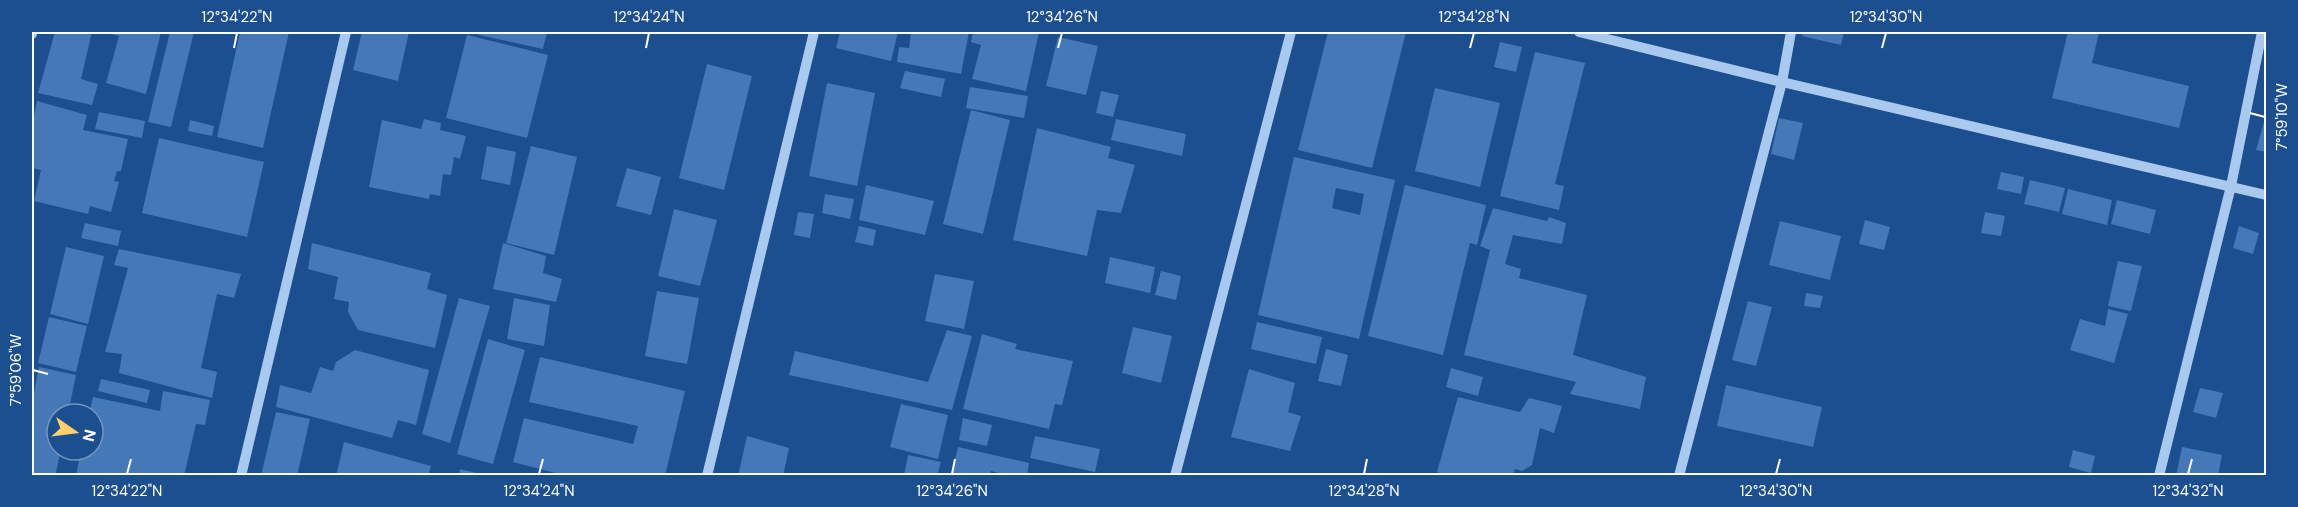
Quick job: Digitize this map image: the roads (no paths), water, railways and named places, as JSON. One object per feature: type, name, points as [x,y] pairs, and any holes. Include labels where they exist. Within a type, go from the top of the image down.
[{"type":"street","points":[[241,476],[346,32]]},
{"type":"street","points":[[707,476],[814,32]]},
{"type":"street","points":[[1175,476],[1291,32]]},
{"type":"street","points":[[1579,32],[2266,195]]},
{"type":"street","points":[[1680,476],[1782,82],[1791,32]]},
{"type":"street","points":[[2159,476],[2231,186],[2262,32]]}]
